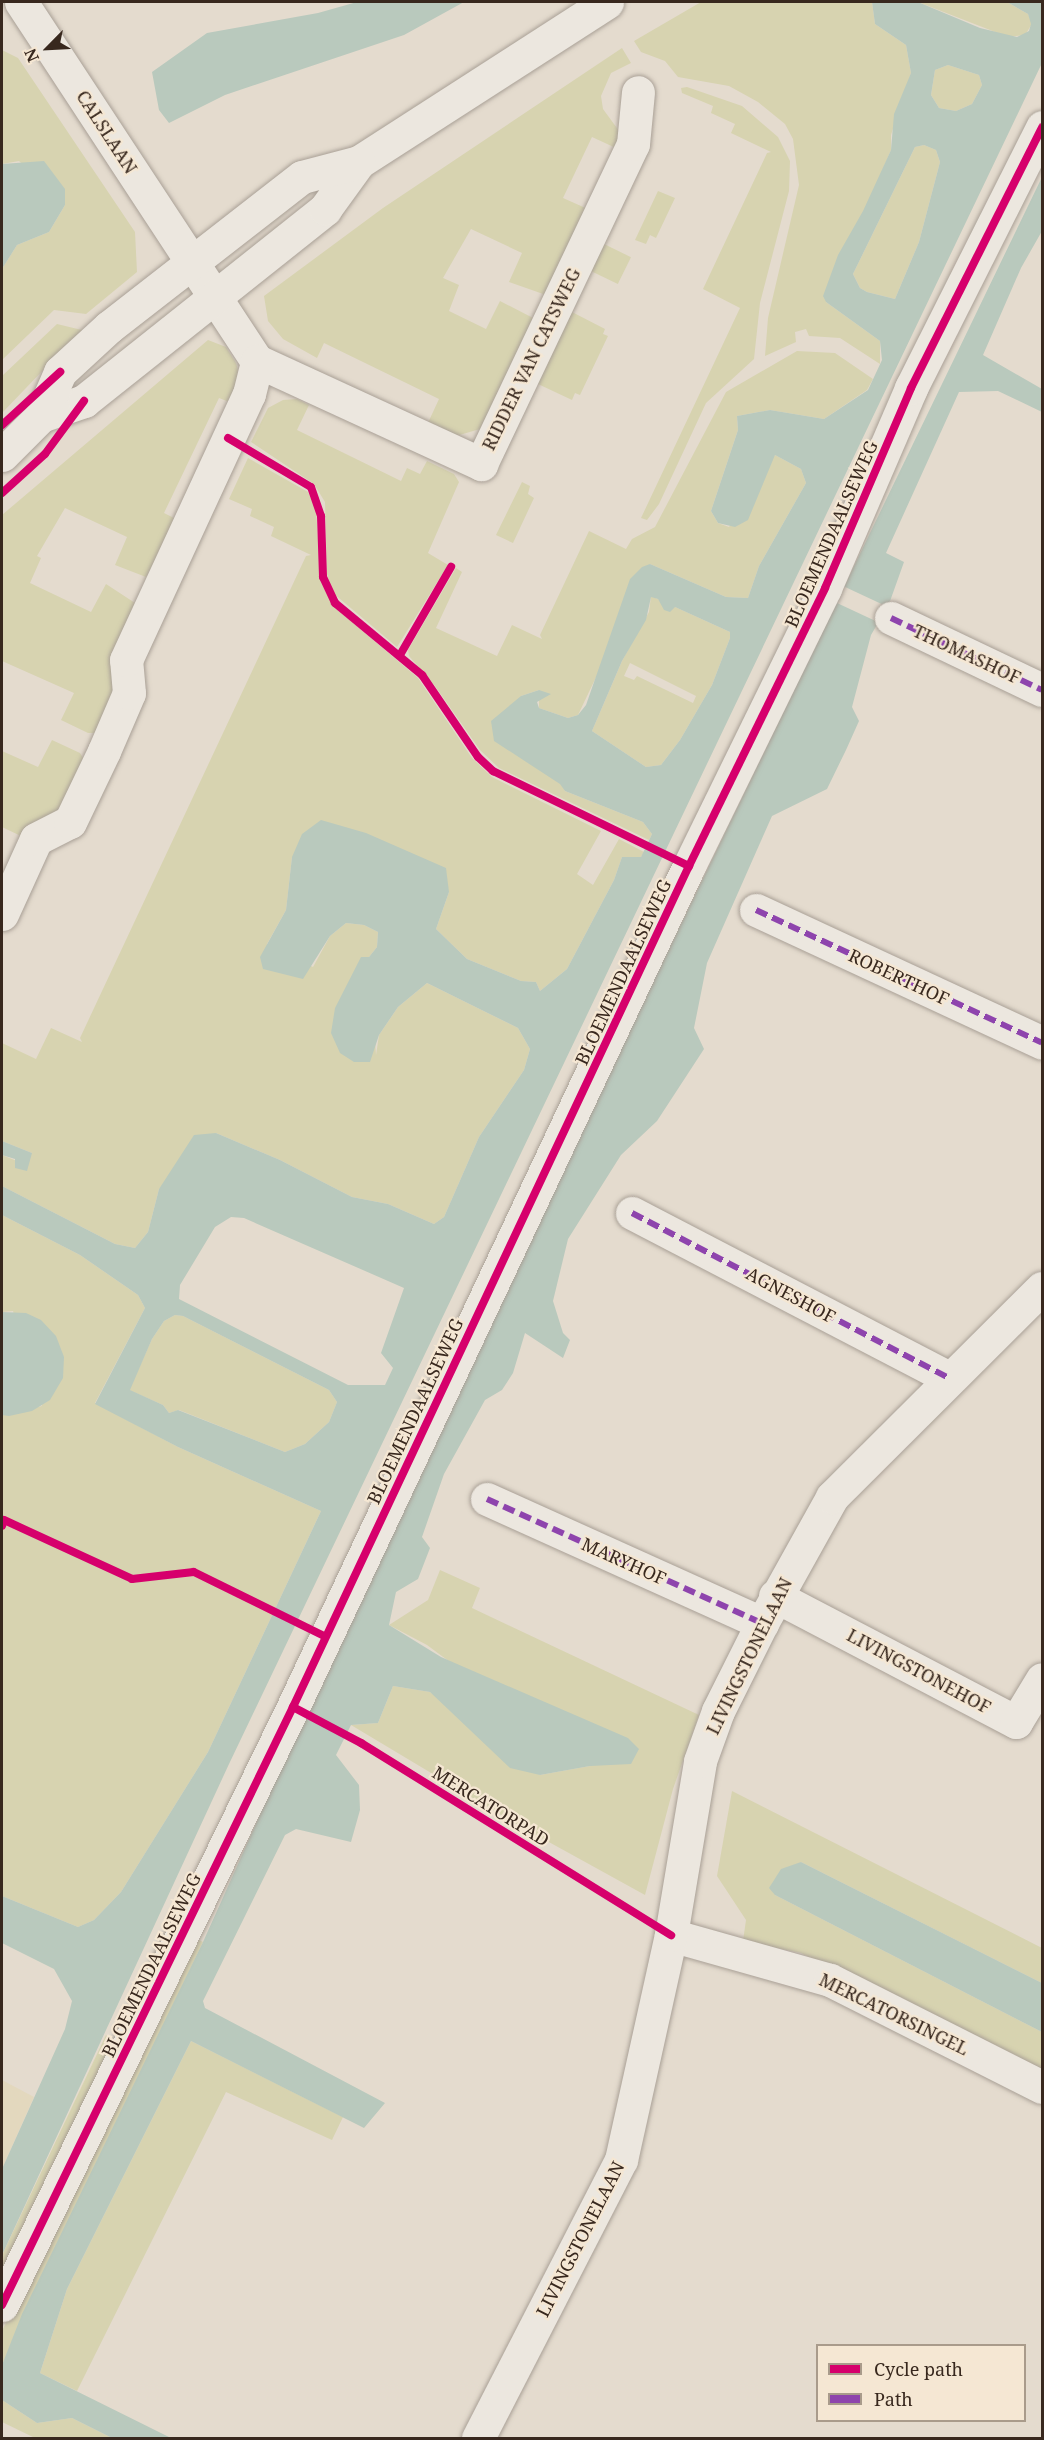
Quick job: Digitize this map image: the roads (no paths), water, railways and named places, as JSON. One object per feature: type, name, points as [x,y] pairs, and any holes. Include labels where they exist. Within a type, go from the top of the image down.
[{"type":"street","points":[[2,13],[20,2]]},
{"type":"street","name":"CALSLAAN","points":[[20,2],[214,295]]},
{"type":"street","points":[[2,455],[41,416],[60,372],[192,262],[302,177],[359,162],[607,2]]},
{"type":"street","name":"RIDDER VAN CATSWEG","points":[[257,361],[481,464],[633,144],[638,92]]},
{"type":"street","name":"BLOEMENDAALSEWEG","points":[[2,2305],[288,1717],[689,866],[816,608],[911,388],[1042,127]]},
{"type":"street","points":[[41,416],[84,401],[214,295],[325,209],[359,162]]},
{"type":"street","points":[[2,914],[36,839],[70,822],[104,751],[129,693],[126,660],[249,394],[257,361],[214,295]]},
{"type":"street","name":"THOMASHOF","points":[[891,618],[1042,690]]},
{"type":"street","name":"ROBERTHOF","points":[[756,910],[1042,1043]]},
{"type":"street","name":"AGNESHOF","points":[[632,1213],[949,1378]]},
{"type":"street","name":"LIVINGSTONELAAN","points":[[478,2439],[621,2160],[671,1935],[700,1761],[718,1711],[768,1610],[832,1497],[949,1378],[1042,1288]]},
{"type":"street","name":"MARYHOF","points":[[487,1499],[768,1610]]},
{"type":"street","name":"LIVINGSTONEHOF","points":[[768,1610],[1016,1722],[1042,1678]]},
{"type":"street","name":"MERCATORSINGEL","points":[[671,1935],[830,1980],[1042,2087]]}]
